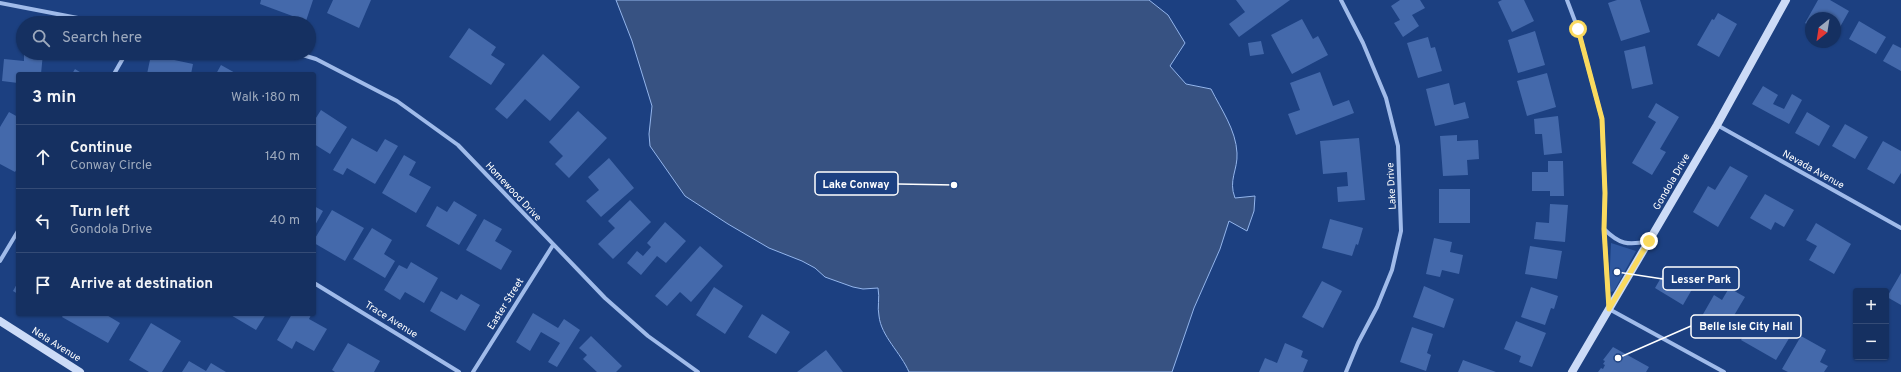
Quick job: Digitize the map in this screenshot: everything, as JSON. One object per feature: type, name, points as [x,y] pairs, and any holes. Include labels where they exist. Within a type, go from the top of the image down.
[{"type":"street","name":"Lake Drive","points":[[1341,0],[1363,43],[1386,98],[1398,146],[1401,230],[1392,270],[1377,306],[1358,342],[1346,372]]},
{"type":"street","points":[[1567,0],[1578,29],[1602,119],[1605,193],[1604,229],[1609,309],[1724,372]]},
{"type":"street","name":"Gondola Drive","points":[[1572,372],[1717,125],[1786,0]]},
{"type":"street","points":[[0,3],[67,16]]},
{"type":"street","name":"Homewood Drive","points":[[316,59],[397,101],[458,145],[605,298],[648,336],[698,372]]},
{"type":"street","points":[[115,72],[122,60]]},
{"type":"street","name":"Nevada Avenue","points":[[1717,125],[1901,228]]},
{"type":"street","points":[[1604,229],[1613,238],[1624,243],[1636,244],[1649,241]]},
{"type":"street","points":[[0,261],[16,234]]},
{"type":"street","name":"Easter Street","points":[[473,372],[553,245]]},
{"type":"street","name":"Trace Avenue","points":[[316,283],[459,372]]},
{"type":"street","name":"Nela Avenue","points":[[0,321],[80,372]]},
{"type":"shaded area","points":[[616,0],[1149,0],[1168,15],[1185,43],[1170,66],[1186,84],[1211,89],[1231,128],[1237,153],[1232,186],[1233,192],[1235,198],[1255,196],[1254,211],[1247,231],[1229,221],[1220,249],[1194,308],[1172,372],[909,372],[883,331],[878,313],[878,288],[863,289],[853,287],[825,277],[815,268],[802,261],[769,248],[685,196],[650,146],[649,134],[652,106],[632,41]]},
{"type":"shaded area","points":[[1611,243],[1636,251],[1614,291],[1611,292],[1609,290]]},
{"type":"building","points":[[261,0],[313,0],[308,16],[292,16],[260,4]]},
{"type":"building","points":[[333,0],[371,0],[359,28],[327,13]]},
{"type":"building","points":[[1236,0],[1290,0],[1239,37],[1229,24],[1245,12]]},
{"type":"building","points":[[1400,0],[1420,0],[1425,8],[1412,15],[1419,26],[1403,37],[1394,23],[1400,20],[1391,6]]},
{"type":"building","points":[[1502,0],[1524,0],[1534,21],[1512,32],[1498,2]]},
{"type":"building","points":[[1617,0],[1640,0],[1650,32],[1621,41],[1608,3]]},
{"type":"building","points":[[1818,0],[1830,0],[1849,11],[1841,25],[1841,12],[1811,12]]},
{"type":"building","points":[[1718,13],[1737,24],[1719,57],[1697,45],[1712,19],[1714,20]]},
{"type":"building","points":[[1302,19],[1313,39],[1318,36],[1328,55],[1292,74],[1271,35]]},
{"type":"building","points":[[1859,21],[1886,37],[1876,54],[1849,39]]},
{"type":"building","points":[[469,28],[496,47],[491,55],[505,64],[491,85],[449,57]]},
{"type":"building","points":[[1535,31],[1545,65],[1518,73],[1508,40]]},
{"type":"building","points":[[1428,37],[1431,48],[1435,47],[1442,71],[1418,78],[1407,43]]},
{"type":"building","points":[[1261,41],[1264,54],[1250,56],[1248,43]]},
{"type":"building","points":[[1893,44],[1901,48],[1901,71],[1883,61]]},
{"type":"building","points":[[1645,46],[1653,84],[1632,89],[1624,51]]},
{"type":"building","points":[[543,54],[580,87],[550,121],[525,99],[507,119],[495,109]]},
{"type":"building","points":[[4,59],[24,61],[42,60],[41,72],[16,72],[16,83],[2,81]]},
{"type":"building","points":[[150,60],[174,60],[193,64],[191,72],[147,72]]},
{"type":"building","points":[[221,65],[233,72],[217,72]]},
{"type":"building","points":[[1320,72],[1333,106],[1349,100],[1354,113],[1296,135],[1288,114],[1300,110],[1290,83]]},
{"type":"building","points":[[1547,73],[1556,107],[1527,116],[1517,81]]},
{"type":"building","points":[[1449,83],[1454,105],[1465,102],[1469,118],[1435,126],[1426,89]]},
{"type":"building","points":[[1763,86],[1778,95],[1773,104],[1784,109],[1792,94],[1802,100],[1789,124],[1752,104]]},
{"type":"building","points":[[1656,103],[1679,117],[1660,149],[1666,152],[1652,175],[1632,163],[1656,122],[1648,117]]},
{"type":"building","points":[[321,110],[347,127],[330,154],[316,145],[316,118]]},
{"type":"building","points":[[578,111],[607,138],[569,178],[555,164],[563,156],[549,142]]},
{"type":"building","points":[[9,112],[16,116],[15,172],[0,164],[0,127]]},
{"type":"building","points":[[1807,112],[1830,126],[1819,146],[1795,133]]},
{"type":"building","points":[[1558,116],[1562,153],[1544,155],[1542,134],[1535,134],[1534,119]]},
{"type":"building","points":[[1845,124],[1868,137],[1855,159],[1832,146]]},
{"type":"building","points":[[1457,135],[1457,141],[1478,140],[1479,159],[1467,160],[1468,175],[1443,176],[1440,136]]},
{"type":"building","points":[[352,138],[377,152],[385,139],[398,146],[375,184],[347,168],[343,175],[333,170]]},
{"type":"building","points":[[1359,138],[1365,200],[1338,202],[1337,187],[1348,186],[1347,172],[1323,174],[1320,141]]},
{"type":"building","points":[[1883,141],[1901,151],[1901,173],[1894,184],[1867,169]]},
{"type":"building","points":[[404,155],[416,162],[409,175],[431,187],[416,213],[382,193]]},
{"type":"building","points":[[609,158],[634,188],[601,217],[586,201],[599,190],[588,177]]},
{"type":"building","points":[[1548,161],[1563,161],[1564,196],[1550,196],[1550,191],[1532,191],[1532,172],[1548,172]]},
{"type":"building","points":[[1730,166],[1748,176],[1718,227],[1693,212],[1708,186],[1715,190]]},
{"type":"building","points":[[1439,189],[1470,189],[1470,223],[1439,223]]},
{"type":"building","points":[[1765,194],[1794,210],[1784,227],[1775,222],[1771,230],[1750,218]]},
{"type":"building","points":[[630,200],[651,222],[613,259],[598,244],[615,228],[608,221]]},
{"type":"building","points":[[454,201],[477,215],[459,245],[426,226],[437,206],[447,212]]},
{"type":"building","points":[[1550,204],[1568,205],[1565,242],[1534,239],[1536,222],[1549,223]]},
{"type":"building","points":[[316,207],[323,211],[316,223]]},
{"type":"building","points":[[332,210],[364,228],[345,261],[316,244],[316,237]]},
{"type":"building","points":[[484,219],[502,229],[495,241],[512,251],[501,270],[466,250]]},
{"type":"building","points":[[1330,219],[1363,228],[1358,245],[1356,244],[1352,256],[1322,248]]},
{"type":"building","points":[[665,222],[686,241],[666,263],[657,256],[641,275],[627,263],[637,251],[643,256],[651,247],[647,243]]},
{"type":"building","points":[[1816,223],[1851,244],[1834,274],[1809,260],[1817,246],[1806,240]]},
{"type":"building","points":[[372,228],[392,240],[384,254],[395,261],[385,278],[353,259]]},
{"type":"building","points":[[1434,238],[1452,242],[1450,252],[1463,255],[1459,274],[1442,270],[1440,277],[1426,274]]},
{"type":"building","points":[[700,246],[723,266],[691,302],[680,292],[667,306],[655,296]]},
{"type":"building","points":[[1530,246],[1562,251],[1557,279],[1525,274]]},
{"type":"building","points":[[411,262],[438,278],[424,303],[405,292],[400,300],[384,290],[399,265],[407,269]]},
{"type":"building","points":[[1678,268],[1698,279],[1683,305],[1655,288],[1666,269],[1675,274]]},
{"type":"building","points":[[1901,273],[1901,305],[1889,298],[1889,294]]},
{"type":"building","points":[[1322,281],[1342,291],[1323,328],[1302,317]]},
{"type":"building","points":[[16,286],[16,293],[13,291]]},
{"type":"building","points":[[1424,286],[1454,299],[1444,328],[1413,317]]},
{"type":"building","points":[[714,287],[743,306],[725,334],[696,315]]},
{"type":"building","points":[[1531,287],[1558,296],[1554,309],[1551,308],[1545,325],[1521,317]]},
{"type":"building","points":[[1729,288],[1745,297],[1726,329],[1702,316],[1714,295],[1722,300]]},
{"type":"building","points":[[441,291],[457,300],[461,294],[480,305],[465,331],[430,311]]},
{"type":"building","points":[[533,313],[558,328],[564,319],[580,330],[557,367],[548,362],[560,343],[541,332],[530,351],[516,342]]},
{"type":"building","points":[[762,314],[790,332],[776,354],[748,337]]},
{"type":"building","points":[[108,316],[120,323],[108,343],[62,317]]},
{"type":"building","points":[[232,316],[265,316],[256,330]]},
{"type":"building","points":[[291,316],[310,316],[309,319],[327,329],[314,351],[296,341],[292,349],[277,340]]},
{"type":"building","points":[[1516,321],[1546,333],[1532,367],[1519,362],[1521,356],[1504,349]]},
{"type":"building","points":[[151,323],[181,341],[162,372],[149,372],[129,360]]},
{"type":"building","points":[[1751,324],[1768,333],[1773,325],[1791,335],[1776,360],[1741,340]]},
{"type":"building","points":[[1412,327],[1433,334],[1427,353],[1431,355],[1426,371],[1400,362]]},
{"type":"building","points":[[591,336],[622,366],[616,372],[597,372],[583,359],[587,355],[579,348]]},
{"type":"building","points":[[1801,336],[1826,350],[1820,362],[1828,366],[1824,372],[1788,372],[1782,369]]},
{"type":"building","points":[[348,343],[380,361],[374,372],[335,372],[332,370]]},
{"type":"building","points":[[1285,343],[1303,351],[1301,357],[1308,360],[1303,372],[1259,372],[1265,358],[1277,363]]},
{"type":"building","points":[[1613,347],[1649,367],[1646,372],[1598,372],[1601,368],[1603,369],[1605,365],[1603,364],[1605,361],[1603,360]]},
{"type":"building","points":[[826,350],[843,372],[797,372]]},
{"type":"building","points":[[1463,360],[1496,372],[1458,372]]},
{"type":"building","points":[[189,361],[206,371],[211,363],[226,372],[182,372]]},
{"type":"place","name":"Lake Conway","points":[[954,185]]},
{"type":"place","name":"Lesser Park","points":[[1617,272]]},
{"type":"place","name":"Belle Isle City Hall","points":[[1618,358]]},
{"type":"route","points":[[1578,29],[1602,119],[1605,193],[1604,229],[1609,309],[1649,241]]}]
